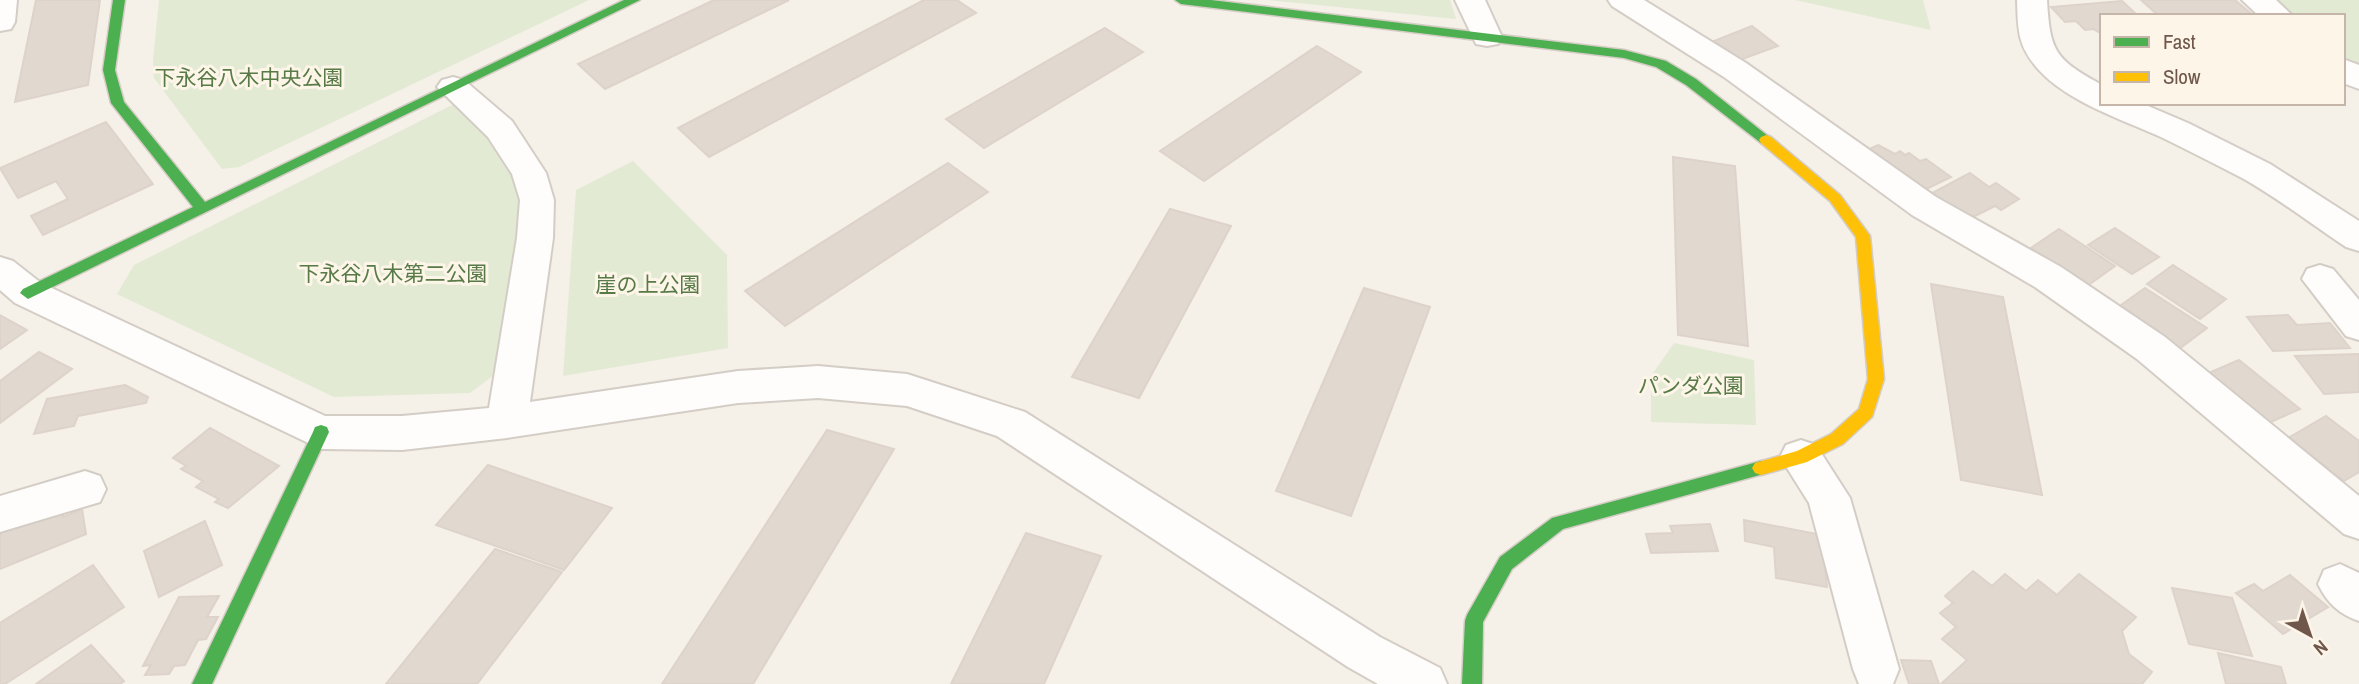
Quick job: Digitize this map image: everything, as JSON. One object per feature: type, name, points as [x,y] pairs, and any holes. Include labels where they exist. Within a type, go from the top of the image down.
[{"type":"street","points":[[0,22],[2,0]]},
{"type":"street","points":[[119,0],[109,70],[118,103],[202,208]]},
{"type":"street","points":[[14,282],[202,208],[634,0]]},
{"type":"street","points":[[1181,0],[1624,54],[1661,64],[1691,82],[1804,170],[1835,198],[1863,236],[1876,379],[1866,412],[1837,439],[1801,457],[1558,523],[1506,563],[1474,621],[1472,684]]},
{"type":"street","points":[[1470,0],[1487,37]]},
{"type":"street","points":[[1622,0],[1735,70],[1924,206],[2048,277],[2151,348],[2359,521]]},
{"type":"street","points":[[2032,0],[2032,29],[2045,60],[2073,84],[2100,97]]},
{"type":"street","points":[[2258,0],[2276,14]]},
{"type":"street","points":[[453,87],[500,129],[529,173],[537,200],[535,238],[507,422]]},
{"type":"street","points":[[2116,105],[2176,131],[2258,172],[2359,238]]},
{"type":"street","points":[[2320,279],[2359,326]]},
{"type":"street","points":[[14,282],[321,432],[402,433],[507,422],[738,387],[818,382],[907,390],[1011,424],[1364,652],[1423,684]]},
{"type":"street","points":[[202,684],[321,432]]},
{"type":"street","points":[[1801,457],[1829,498],[1876,669]]},
{"type":"street","points":[[0,514],[85,489]]},
{"type":"green space","name":"下永谷八木中央公園","points":[[159,0],[589,0],[239,167],[222,169],[154,78],[153,60]]},
{"type":"green space","points":[[1268,0],[1450,0],[1456,19]]},
{"type":"green space","points":[[1795,0],[1923,0],[1931,30]]},
{"type":"green space","points":[[2268,0],[2359,0],[2359,71],[2345,61],[2345,14],[2286,14]]},
{"type":"green space","name":"下永谷八木第二公園","points":[[454,104],[504,155],[529,203],[502,369],[470,393],[334,397],[117,294],[134,265]]},
{"type":"green space","name":"崖の上公園","points":[[633,161],[727,255],[728,348],[563,376],[576,190]]},
{"type":"green space","name":"パンダ公園","points":[[1674,343],[1754,360],[1756,425],[1651,422],[1651,376]]},
{"type":"building","points":[[36,0],[100,0],[88,85],[15,102]]},
{"type":"building","points":[[714,0],[789,0],[605,89],[578,64]]},
{"type":"building","points":[[924,0],[957,0],[976,13],[709,157],[678,128]]},
{"type":"building","points":[[2141,0],[2235,0],[2252,14],[2157,14]]},
{"type":"building","points":[[2122,1],[2136,14],[2100,14],[2100,33],[2093,29],[2085,30],[2076,21],[2065,22],[2051,7]]},
{"type":"building","points":[[1752,26],[1778,46],[1740,60],[1714,41]]},
{"type":"building","points":[[1105,28],[1143,52],[984,148],[946,119]]},
{"type":"building","points":[[1317,46],[1361,72],[1204,181],[1160,151]]},
{"type":"building","points":[[106,122],[153,184],[43,235],[31,216],[68,199],[56,181],[18,198],[0,168]]},
{"type":"building","points":[[1878,145],[1895,154],[1900,151],[1905,155],[1909,153],[1920,161],[1926,159],[1951,177],[1922,191],[1867,150]]},
{"type":"building","points":[[1673,157],[1735,166],[1748,346],[1678,335]]},
{"type":"building","points":[[948,163],[988,192],[785,326],[745,291]]},
{"type":"building","points":[[1970,173],[1989,187],[1996,183],[2019,199],[2001,210],[1995,206],[1969,219],[1932,193]]},
{"type":"building","points":[[1170,209],[1231,226],[1139,398],[1072,377]]},
{"type":"building","points":[[2115,228],[2159,257],[2132,274],[2088,245]]},
{"type":"building","points":[[2059,229],[2115,266],[2087,286],[2031,248]]},
{"type":"building","points":[[2173,265],[2226,299],[2200,319],[2147,284]]},
{"type":"building","points":[[1931,284],[2003,297],[2042,495],[1961,480]]},
{"type":"building","points":[[1364,288],[1430,307],[1351,516],[1276,491]]},
{"type":"building","points":[[2145,288],[2207,328],[2179,349],[2117,308]]},
{"type":"building","points":[[0,315],[27,330],[0,349]]},
{"type":"building","points":[[2288,315],[2297,325],[2330,323],[2350,348],[2273,351],[2247,317]]},
{"type":"building","points":[[39,352],[72,369],[0,423],[0,381]]},
{"type":"building","points":[[2359,354],[2359,392],[2324,394],[2295,356]]},
{"type":"building","points":[[2239,360],[2300,409],[2264,425],[2204,375]]},
{"type":"building","points":[[125,385],[148,397],[146,403],[78,416],[74,426],[34,434],[47,399]]},
{"type":"building","points":[[2326,416],[2359,441],[2359,472],[2344,481],[2288,438]]},
{"type":"building","points":[[210,428],[279,466],[228,508],[215,502],[219,499],[196,487],[203,481],[181,469],[186,466],[173,458]]},
{"type":"building","points":[[827,430],[894,449],[753,684],[662,684]]},
{"type":"building","points":[[488,465],[612,508],[564,570],[436,525]]},
{"type":"building","points":[[63,509],[63,517],[82,509],[86,534],[0,569],[0,529],[10,526],[11,530]]},
{"type":"building","points":[[1744,520],[1822,535],[1827,587],[1776,578],[1774,547],[1745,541]]},
{"type":"building","points":[[205,521],[222,565],[159,597],[144,551]]},
{"type":"building","points":[[1710,524],[1718,551],[1651,553],[1646,534],[1673,533],[1670,526]]},
{"type":"building","points":[[1026,533],[1101,556],[1044,684],[951,684]]},
{"type":"building","points":[[495,549],[562,572],[477,684],[386,684]]},
{"type":"building","points":[[93,565],[124,607],[5,684],[0,684],[0,623]]},
{"type":"building","points":[[1973,571],[1992,586],[2005,574],[2026,591],[2038,580],[2057,595],[2079,574],[2136,617],[2122,631],[2129,654],[2152,672],[2142,684],[1941,684],[1967,660],[1942,639],[1956,627],[1940,613],[1953,603],[1945,596]]},
{"type":"building","points":[[2290,575],[2328,607],[2283,634],[2236,593],[2254,584],[2263,591]]},
{"type":"building","points":[[2172,588],[2232,598],[2252,656],[2189,644]]},
{"type":"building","points":[[219,596],[207,617],[218,617],[206,639],[198,640],[185,665],[174,666],[169,674],[145,675],[151,665],[143,666],[179,597]]},
{"type":"building","points":[[91,645],[124,681],[120,684],[36,684]]},
{"type":"building","points":[[2218,653],[2281,667],[2286,684],[2226,684]]},
{"type":"building","points":[[1901,660],[1931,661],[1939,684],[1909,684]]},
{"type":"traffic: fast","points":[[119,0],[109,70],[118,103],[202,208]]},
{"type":"traffic: fast","points":[[28,293],[634,0]]},
{"type":"traffic: fast","points":[[1181,0],[1624,54],[1661,64],[1691,82],[1766,140]]},
{"type":"traffic: fast","points":[[202,684],[321,432]]},
{"type":"traffic: fast","points":[[1472,684],[1474,621],[1506,563],[1558,523],[1761,468]]},
{"type":"traffic: slow","points":[[1761,468],[1801,457],[1837,439],[1866,412],[1876,379],[1863,236],[1835,198],[1766,140]]}]
